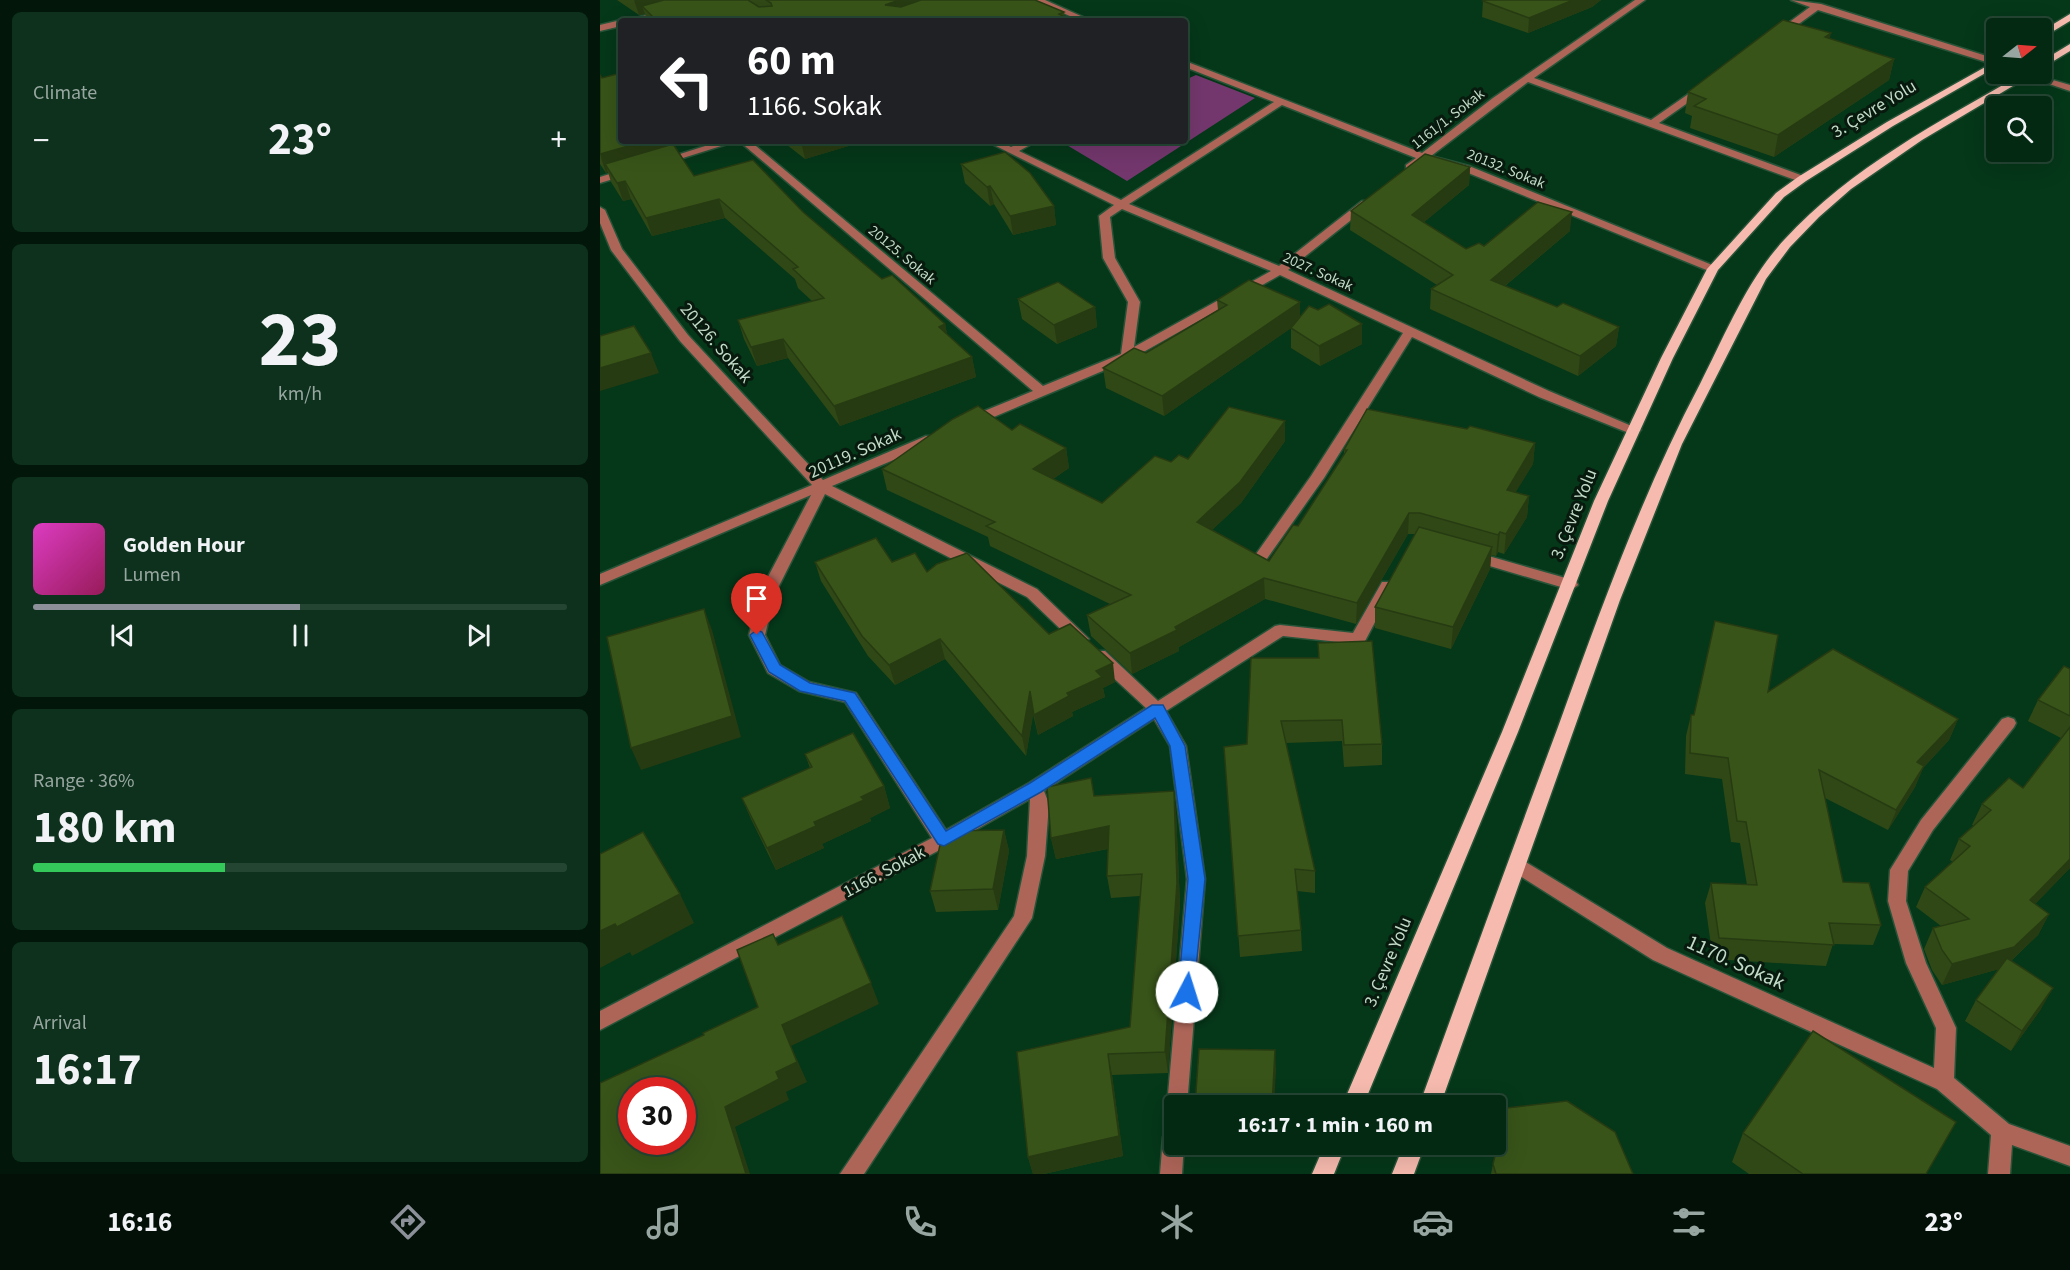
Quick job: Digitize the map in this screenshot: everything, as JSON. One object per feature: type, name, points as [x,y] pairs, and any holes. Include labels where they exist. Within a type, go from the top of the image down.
[{"type":"main road","points":[[2052,29],[2070,17]]},
{"type":"main road","points":[[2052,59],[2070,47]]},
{"type":"main road","name":"3. Çevre Yolu","points":[[1357,1095],[1570,585],[1601,501],[1713,269],[1780,195],[1890,124],[1986,69]]},
{"type":"main road","points":[[1433,1095],[1518,866],[1612,600],[1675,444],[1735,326],[1771,262],[1799,229],[1829,201],[1878,166],[2010,84]]},
{"type":"main road","points":[[1323,1174],[1331,1155]]},
{"type":"main road","points":[[1403,1174],[1411,1155]]},
{"type":"street","points":[[1038,0],[1081,18]]},
{"type":"street","name":"1161/1. Sokak","points":[[1405,171],[1496,100],[1641,0]]},
{"type":"street","points":[[1795,0],[1986,60]]},
{"type":"street","points":[[1772,39],[1818,6]]},
{"type":"street","points":[[642,18],[673,10]]},
{"type":"street","points":[[600,28],[618,24]]},
{"type":"street","name":"20132. Sokak","points":[[1188,67],[1423,157],[1465,168],[1713,269]]},
{"type":"street","points":[[1652,124],[1716,78]]},
{"type":"street","points":[[1529,79],[1802,179]]},
{"type":"street","points":[[2052,82],[2070,88]]},
{"type":"street","points":[[1127,356],[1134,302],[1109,258],[1104,216],[1280,102]]},
{"type":"street","points":[[600,180],[722,144]]},
{"type":"street","name":"20125. Sokak","points":[[748,144],[1041,391]]},
{"type":"street","name":"2027. Sokak","points":[[997,144],[1122,205],[1280,271],[1411,330],[1544,394],[1634,430]]},
{"type":"street","points":[[1011,151],[1026,144]]},
{"type":"street","points":[[964,425],[1127,356],[1280,271],[1378,192]]},
{"type":"street","name":"20126. Sokak","points":[[600,210],[617,250],[684,338],[822,487]]},
{"type":"street","points":[[1261,557],[1317,478],[1411,330]]},
{"type":"street","name":"20119. Sokak","points":[[600,580],[943,434]]},
{"type":"street","points":[[944,840],[850,697],[806,687],[774,669],[757,635],[767,594],[822,487],[1032,593],[1158,709],[1178,746],[1196,879],[1178,1095]]},
{"type":"street","points":[[1456,552],[1570,585]]},
{"type":"street","name":"1166. Sokak","points":[[600,1021],[944,840],[1035,788],[1280,630],[1358,639],[1397,568]]},
{"type":"street","points":[[1944,1082],[1946,1028],[1916,963],[1897,901],[1899,870],[1927,825],[2008,723]]},
{"type":"street","points":[[851,1174],[1023,918],[1036,856],[1040,804],[1035,788]]},
{"type":"street","name":"1170. Sokak","points":[[1518,866],[1660,954],[1944,1082],[2002,1131]]},
{"type":"street","points":[[1999,1174],[2002,1131],[2070,1156]]},
{"type":"street","points":[[1171,1174],[1173,1155]]},
{"type":"shaded area","points":[[1196,75],[1255,98],[1188,141],[1188,79]]},
{"type":"shaded area","points":[[1065,144],[1184,144],[1127,181]]},
{"type":"building","points":[[664,0],[748,0],[759,7],[772,6],[766,0],[899,0],[885,5],[901,7],[921,0],[1035,0],[1064,12],[1059,14],[1067,18],[654,18],[642,6]]},
{"type":"building","points":[[1573,0],[1529,18],[1483,1]]},
{"type":"building","points":[[1783,20],[1831,33],[1825,37],[1894,59],[1778,135],[1694,106],[1706,99],[1688,92]]},
{"type":"building","points":[[600,75],[602,78],[618,75],[618,144],[635,144],[600,154]]},
{"type":"building","points":[[673,144],[694,176],[753,160],[803,212],[882,279],[892,275],[945,324],[939,327],[972,357],[834,406],[783,339],[751,347],[738,320],[824,298],[793,269],[798,267],[719,199],[646,218],[625,181],[617,183],[605,164]]},
{"type":"building","points":[[1005,152],[1030,173],[1054,206],[1010,216],[990,186],[987,187],[961,164]]},
{"type":"building","points":[[1425,154],[1470,167],[1412,215],[1466,249],[1479,243],[1484,246],[1538,202],[1572,212],[1491,280],[1557,307],[1563,303],[1619,327],[1580,356],[1431,289],[1453,275],[1351,211]]},
{"type":"building","points":[[1249,280],[1300,302],[1162,396],[1103,368],[1134,348],[1146,353],[1227,305],[1217,300]]},
{"type":"building","points":[[1058,282],[1095,307],[1054,325],[1018,299]]},
{"type":"building","points":[[1329,304],[1362,324],[1319,346],[1291,328],[1309,306],[1318,310]]},
{"type":"building","points":[[634,326],[651,353],[600,368],[600,336]]},
{"type":"building","points":[[978,406],[1012,430],[1020,424],[1066,448],[1033,469],[1102,503],[1155,456],[1171,462],[1179,455],[1188,459],[1229,407],[1285,421],[1240,482],[1197,522],[1269,561],[1293,525],[1298,526],[1347,450],[1344,450],[1367,409],[1467,429],[1470,426],[1535,443],[1507,490],[1529,496],[1506,534],[1500,532],[1498,535],[1420,513],[1409,513],[1357,603],[1264,578],[1175,627],[1177,630],[1130,653],[1087,615],[1131,595],[986,526],[995,522],[882,469],[953,419]]},
{"type":"building","points":[[1419,527],[1492,547],[1453,627],[1375,607]]},
{"type":"building","points":[[876,538],[892,562],[915,553],[927,572],[937,564],[967,553],[1049,634],[1070,624],[1113,663],[1096,671],[1102,677],[1067,693],[1069,696],[1034,715],[1030,691],[1022,736],[940,639],[889,665],[862,636],[815,562]]},
{"type":"building","points":[[704,609],[732,716],[631,748],[607,637]]},
{"type":"building","points":[[1715,621],[1778,635],[1768,692],[1833,649],[1958,719],[1917,762],[1924,766],[1896,810],[1819,770],[1843,882],[1869,883],[1881,925],[1829,923],[1834,945],[1719,938],[1711,883],[1757,885],[1746,822],[1737,821],[1728,758],[1690,753],[1691,715],[1694,715]]},
{"type":"building","points":[[1372,641],[1382,744],[1344,745],[1342,720],[1281,721],[1315,871],[1295,869],[1301,930],[1238,936],[1224,747],[1247,744],[1251,658],[1319,658],[1318,643]]},
{"type":"building","points":[[2064,666],[2070,669],[2070,716],[2038,700]]},
{"type":"building","points":[[2070,727],[2070,859],[2030,900],[2049,914],[2014,947],[1952,964],[1942,950],[1933,928],[1969,919],[1925,887],[1970,846],[1959,839],[1991,810],[1982,804],[2009,778],[2023,788]]},
{"type":"building","points":[[853,733],[884,786],[861,797],[864,800],[814,822],[816,826],[767,848],[742,798],[812,767],[805,754]]},
{"type":"building","points":[[1091,778],[1094,796],[1174,791],[1177,883],[1165,1052],[1108,1054],[1119,1136],[1028,1157],[1017,1052],[1130,1027],[1142,874],[1107,876],[1109,826],[1051,838],[1047,787]]},
{"type":"building","points":[[1004,830],[993,889],[930,891],[943,831]]},
{"type":"building","points":[[643,832],[680,894],[617,927],[615,924],[600,931],[600,854]]},
{"type":"building","points":[[842,916],[871,983],[782,1025],[797,1062],[776,1072],[779,1079],[725,1107],[746,1174],[600,1174],[600,1083],[704,1035],[703,1033],[758,1007],[737,950],[773,934],[778,945]]},
{"type":"building","points":[[2007,958],[2053,988],[2022,1031],[1976,1000]]},
{"type":"building","points":[[1813,1031],[1956,1122],[1926,1174],[1803,1174],[1743,1133]]},
{"type":"building","points":[[1199,1049],[1275,1050],[1273,1095],[1196,1095]]},
{"type":"building","points":[[1567,1101],[1615,1132],[1633,1174],[1496,1174],[1493,1164],[1495,1155],[1506,1155],[1507,1108]]},
{"type":"route","points":[[757,635],[774,669],[806,687],[850,697],[944,840],[1035,788],[1158,709],[1178,746],[1196,879],[1187,992]]}]
